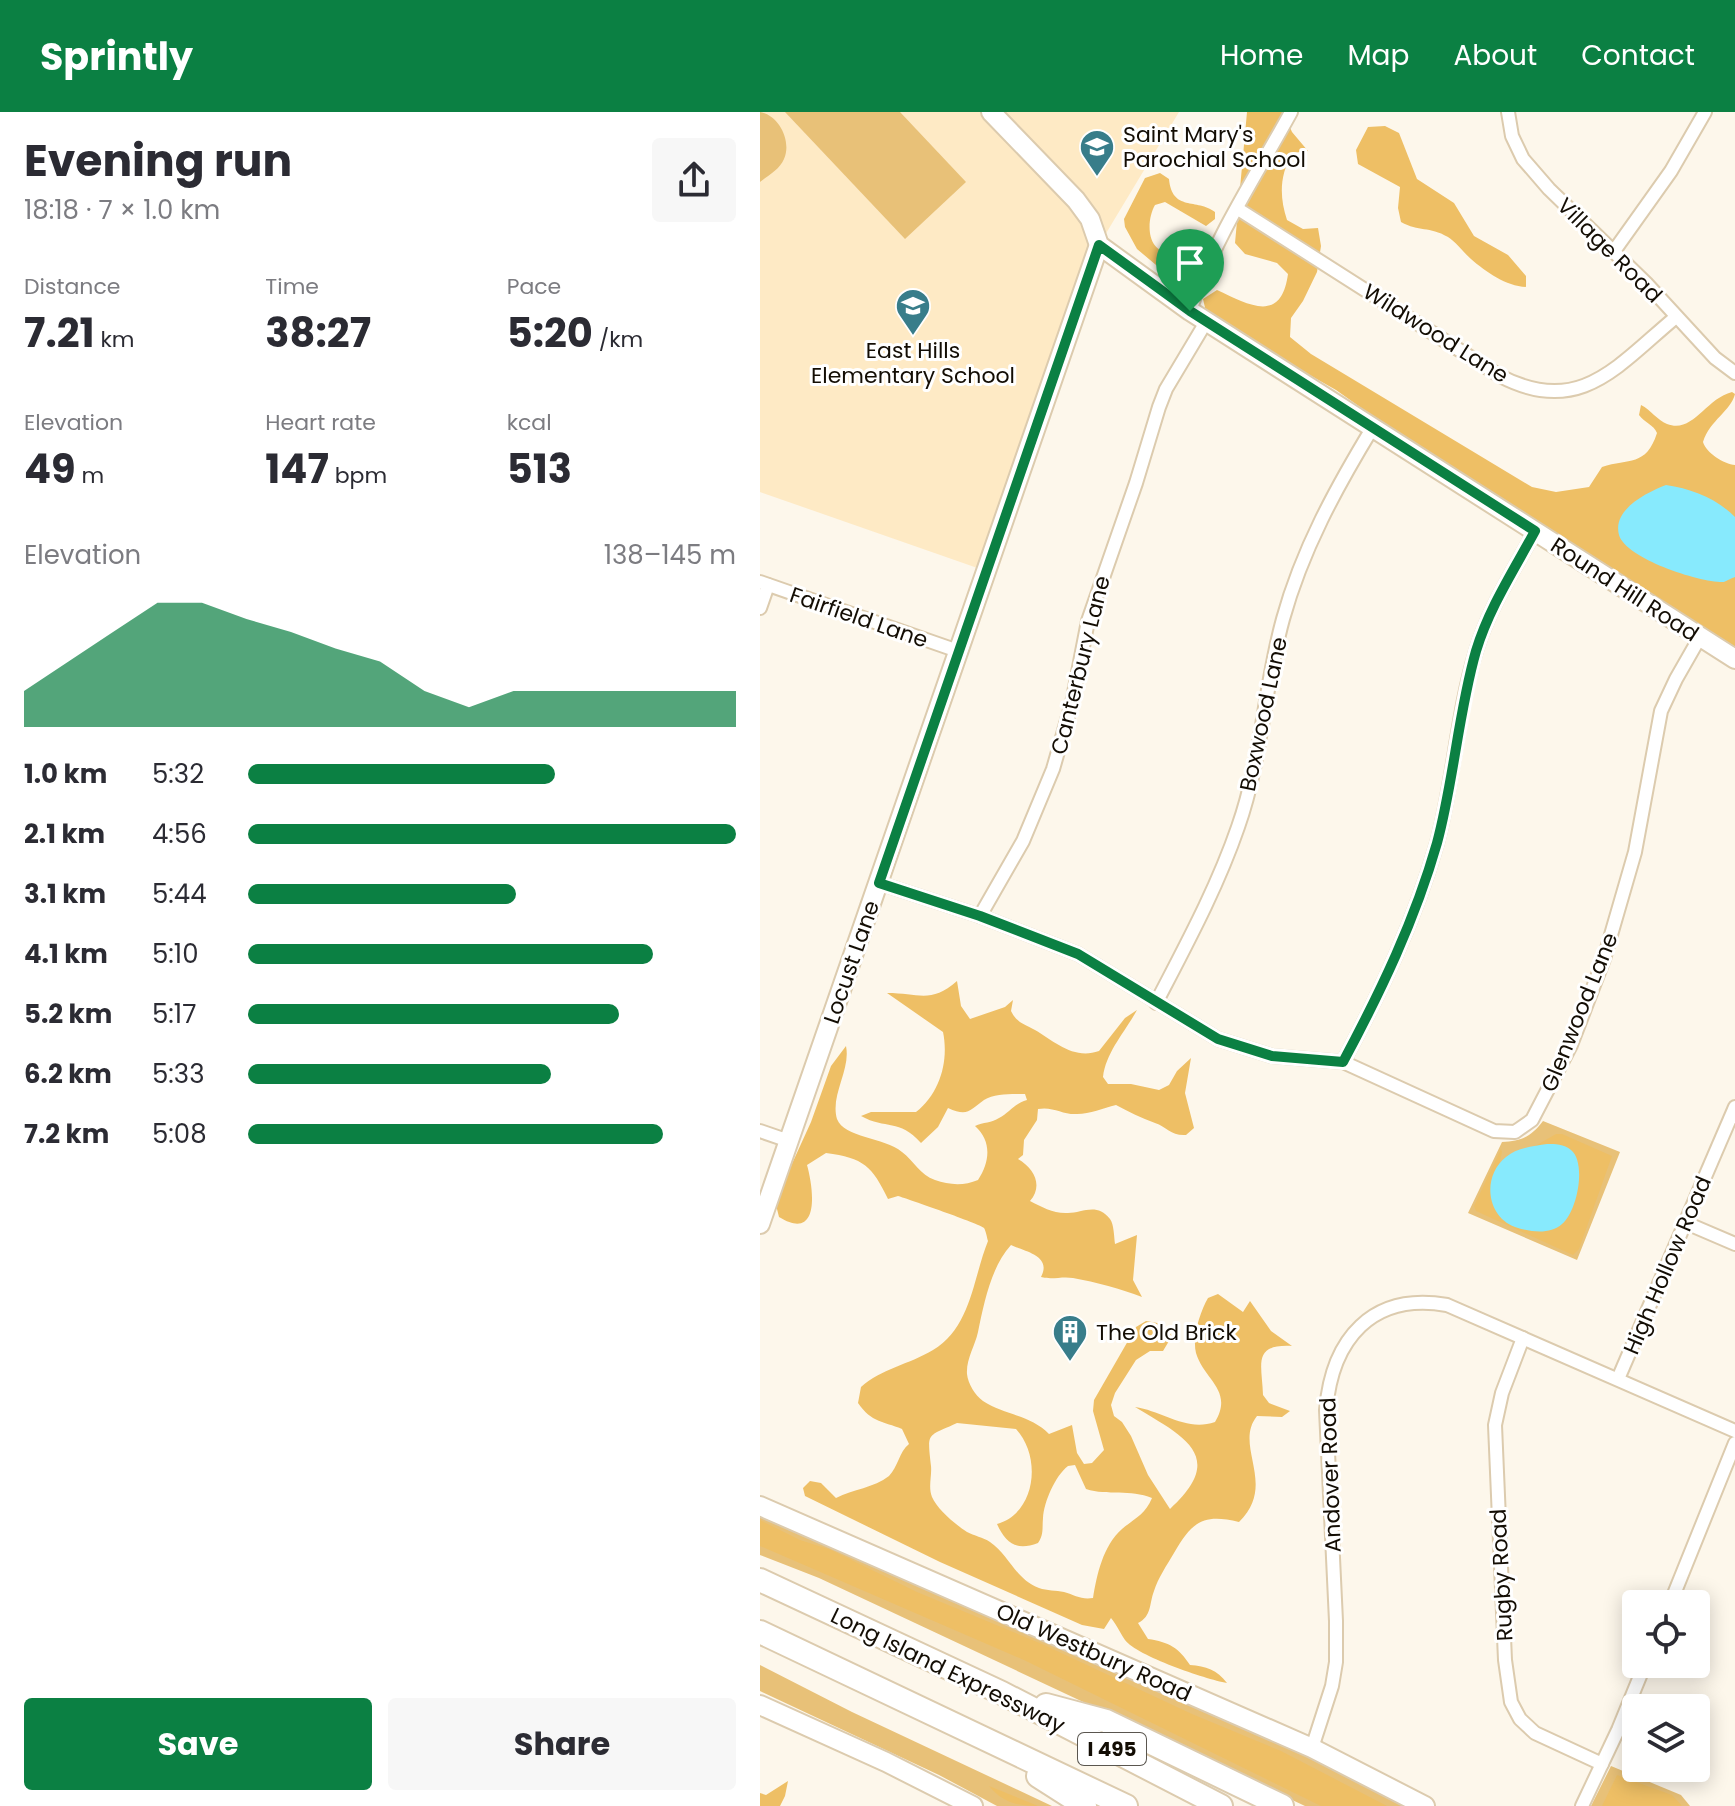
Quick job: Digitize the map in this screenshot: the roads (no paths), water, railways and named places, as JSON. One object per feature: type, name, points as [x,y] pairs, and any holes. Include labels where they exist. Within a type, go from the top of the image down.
[{"type":"highway","name":"Long Island Expressway","points":[[760,1580],[1002,1693],[1221,1806]]},
{"type":"highway","name":"Long Island Expressway","points":[[760,1632],[1126,1806]]},
{"type":"highway","points":[[1002,1693],[1106,1721],[1282,1806]]},
{"type":"highway","points":[[967,1729],[1085,1806]]},
{"type":"street","name":"Round Hill Road","points":[[991,112],[1076,200],[1090,219],[1099,245],[1206,322],[1735,659]]},
{"type":"street","points":[[1190,311],[1199,283],[1291,112]]},
{"type":"street","name":"Village Road","points":[[1508,112],[1512,136],[1523,159],[1549,189],[1614,251],[1715,358],[1735,373]]},
{"type":"street","points":[[1614,251],[1671,171],[1705,112]]},
{"type":"street","name":"Wildwood Lane","points":[[1238,209],[1500,376],[1524,388],[1557,393],[1591,384],[1618,366],[1676,317]]},
{"type":"street","name":"Locust Lane","points":[[760,1224],[1099,245]]},
{"type":"street","name":"Canterbury Lane","points":[[980,916],[1023,841],[1053,769],[1068,718],[1088,621],[1159,407],[1166,389],[1206,322]]},
{"type":"street","name":"Boxwood Lane","points":[[1156,1003],[1210,898],[1239,826],[1260,746],[1283,619],[1304,554],[1335,491],[1373,427]]},
{"type":"street","points":[[1343,1062],[1385,982],[1420,895],[1451,787],[1476,652],[1489,616],[1535,531]]},
{"type":"street","points":[[760,608],[764,583]]},
{"type":"street","name":"Fairfield Lane","points":[[764,583],[958,651]]},
{"type":"street","name":"Glenwood Lane","points":[[879,883],[980,916],[1078,954],[1204,1032],[1250,1051],[1343,1062],[1494,1131],[1515,1132],[1532,1120],[1571,1045],[1604,959],[1635,852],[1661,711],[1700,637]]},
{"type":"street","name":"High Hollow Road","points":[[1618,1379],[1735,1107]]},
{"type":"street","points":[[760,1131],[789,1141]]},
{"type":"street","points":[[1686,1223],[1735,1244]]},
{"type":"street","name":"Andover Road","points":[[1312,1748],[1332,1686],[1336,1662],[1326,1410],[1328,1386],[1345,1342],[1360,1325],[1386,1309],[1407,1303],[1427,1302],[1462,1310],[1735,1431]]},
{"type":"street","name":"Rugby Road","points":[[1523,1338],[1502,1393],[1495,1425],[1509,1692],[1516,1714],[1535,1733],[1602,1764]]},
{"type":"street","points":[[1676,1590],[1735,1443]]},
{"type":"street","name":"Old Westbury Road","points":[[760,1506],[1312,1748],[1425,1806]]},
{"type":"street","points":[[1582,1806],[1639,1678]]},
{"type":"street","points":[[760,1705],[886,1762],[973,1806]]},
{"type":"water","points":[[1666,485],[1703,495],[1735,517],[1735,577],[1724,582],[1683,574],[1649,561],[1625,544],[1619,535],[1621,517],[1641,497]]},
{"type":"water","points":[[1547,1144],[1565,1147],[1576,1156],[1579,1176],[1576,1199],[1567,1218],[1552,1230],[1533,1231],[1515,1227],[1505,1222],[1493,1205],[1493,1174],[1510,1154]]},
{"type":"place","name":"Saint Mary's Parochial School","points":[[1097,178]]},
{"type":"place","name":"East Hills Elementary School","points":[[913,337]]},
{"type":"place","name":"The Old Brick","points":[[1070,1363]]}]
